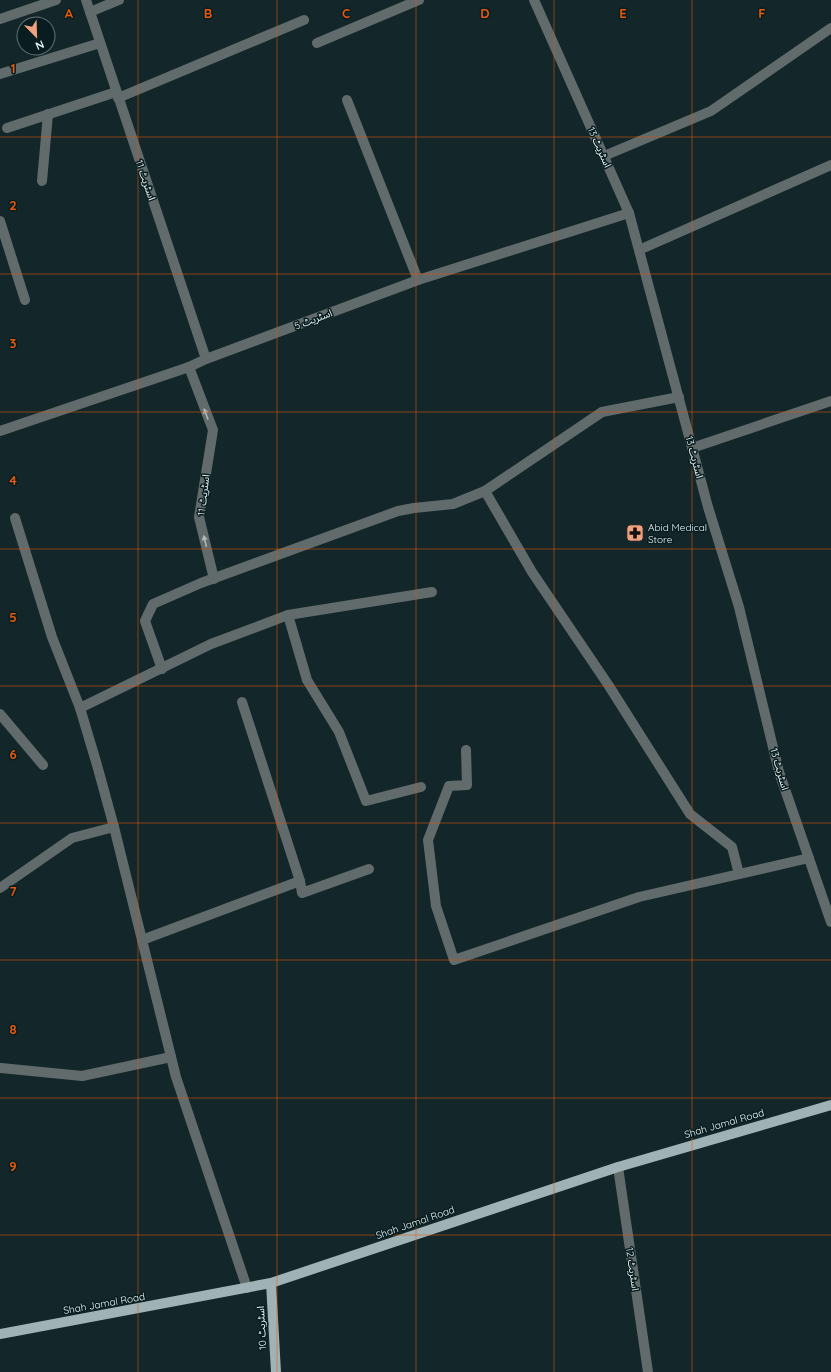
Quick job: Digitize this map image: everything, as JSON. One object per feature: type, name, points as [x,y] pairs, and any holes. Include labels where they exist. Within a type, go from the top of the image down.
[{"type":"main road","name":"Shah Jamal Road","points":[[0,1334],[271,1283],[618,1167],[831,1105]]},
{"type":"main road","name":"اسٹریٹ 10","points":[[271,1283],[276,1372]]},
{"type":"street","points":[[0,19],[56,0]]},
{"type":"street","name":"اسٹریٹ 11","points":[[86,0],[206,359]]},
{"type":"street","points":[[90,12],[119,0]]},
{"type":"street","points":[[317,43],[419,0]]},
{"type":"street","name":"اسٹریٹ 13","points":[[534,0],[628,213],[708,507],[739,607],[779,772],[831,922]]},
{"type":"street","points":[[8,128],[48,114],[117,95],[304,20]]},
{"type":"street","points":[[604,156],[711,111],[831,28]]},
{"type":"street","points":[[0,74],[100,42]]},
{"type":"street","points":[[347,100],[418,280]]},
{"type":"street","points":[[42,181],[48,114]]},
{"type":"street","points":[[638,250],[831,165]]},
{"type":"street","name":"اسٹریٹ 5","points":[[0,431],[189,367],[206,359],[418,280],[628,213]]},
{"type":"street","points":[[0,221],[24,300]]},
{"type":"street","name":"اسٹریٹ 11","points":[[189,367],[213,430],[199,518],[214,579]]},
{"type":"street","points":[[162,669],[145,621],[153,604],[214,579],[398,511],[453,504],[485,491],[602,412],[679,398]]},
{"type":"street","points":[[692,448],[831,401]]},
{"type":"street","points":[[485,491],[532,572],[609,686],[690,814],[732,847],[739,874]]},
{"type":"street","points":[[15,518],[52,637],[80,708],[114,827],[176,1077],[247,1288]]},
{"type":"street","points":[[80,708],[211,644],[288,615],[432,592]]},
{"type":"street","points":[[288,615],[307,680],[339,732],[366,801],[422,787]]},
{"type":"street","points":[[242,702],[300,881],[302,893],[369,869]]},
{"type":"street","points":[[0,714],[43,765]]},
{"type":"street","points":[[466,750],[468,785],[449,786],[428,840],[436,906],[454,960],[639,897],[809,858]]},
{"type":"street","points":[[0,888],[72,838],[114,827]]},
{"type":"street","points":[[142,940],[300,881]]},
{"type":"street","points":[[0,1067],[82,1076],[171,1057]]},
{"type":"street","name":"اسٹریٹ 12","points":[[618,1167],[648,1372]]},
{"type":"place","name":"Abid Medical Store","points":[[635,533]]}]
